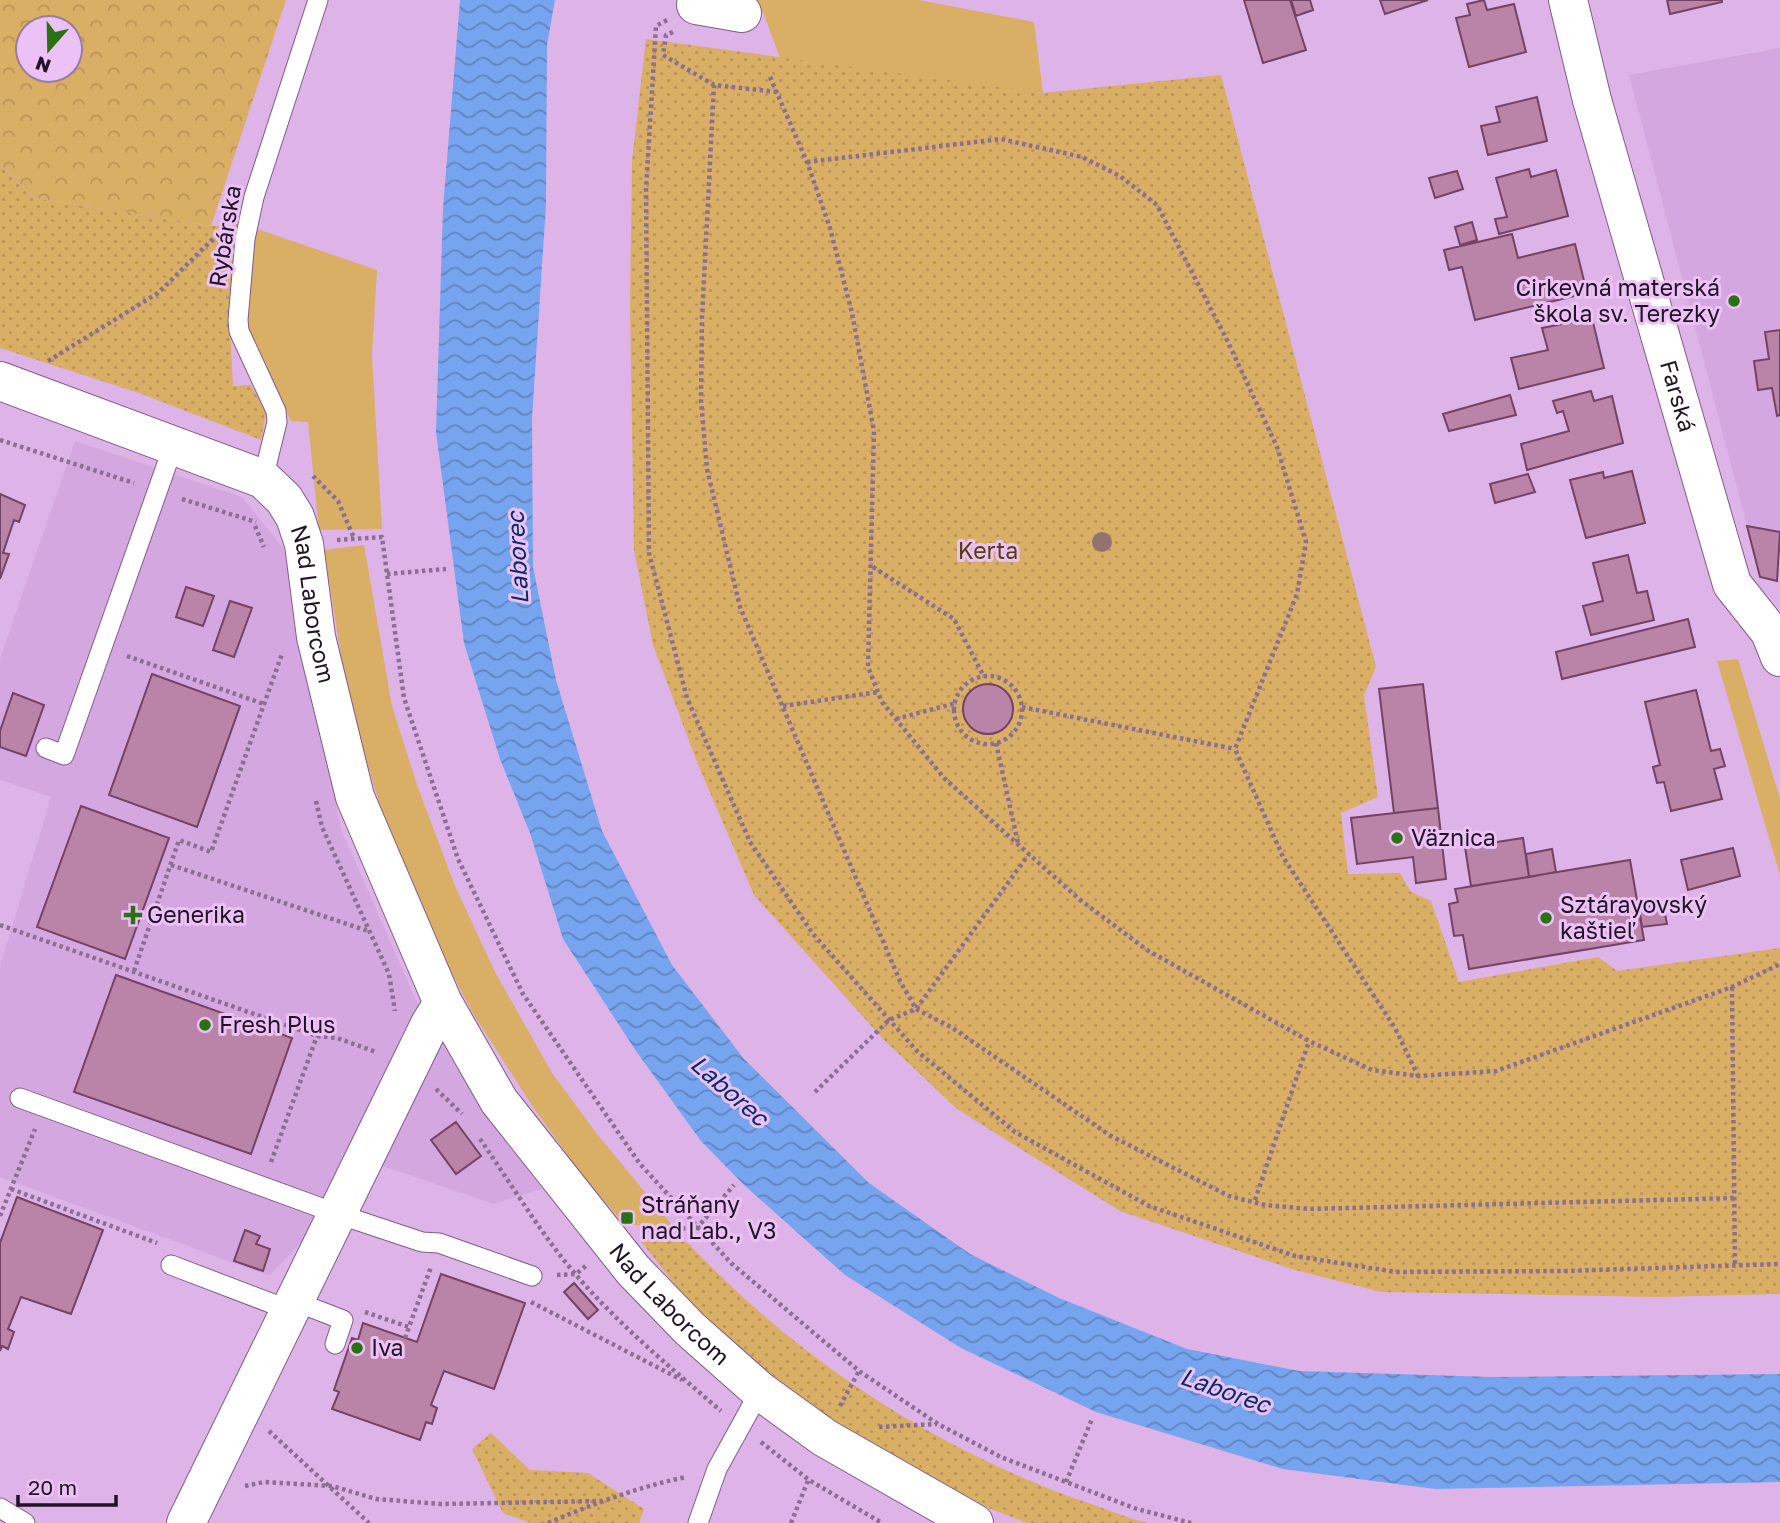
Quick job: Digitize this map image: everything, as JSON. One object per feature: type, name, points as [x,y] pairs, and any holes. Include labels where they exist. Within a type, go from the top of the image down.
[{"type":"street","name":"Farská","points":[[1568,0],[1592,100],[1732,583],[1777,642]]},
{"type":"street","points":[[696,3],[742,13]]},
{"type":"street","name":"Nad Laborcom","points":[[0,382],[263,479],[284,499],[296,517],[304,544],[316,637],[355,797],[443,1003],[499,1101],[598,1228],[691,1329],[760,1391],[825,1438],[974,1523]]},
{"type":"street","points":[[192,1509],[443,1003]]},
{"type":"lane","name":"Rybárska","points":[[263,479],[277,422],[276,411],[239,331],[245,239],[254,197],[318,0]]},
{"type":"lane","points":[[46,748],[64,755],[174,444]]},
{"type":"lane","points":[[20,1098],[338,1214],[422,1242],[439,1243],[531,1276]]},
{"type":"lane","points":[[171,1265],[291,1306],[343,1320],[335,1343]]},
{"type":"lane","points":[[698,1523],[718,1469],[760,1391]]},
{"type":"lane","points":[[0,1508],[25,1523]]},
{"type":"path","points":[[696,3],[690,26],[666,35],[663,55],[714,85],[777,92]]},
{"type":"path","points":[[696,3],[656,26],[646,189],[649,553],[687,698],[750,842],[813,934],[916,1051],[1015,1132],[1149,1206],[1294,1256],[1396,1272],[1564,1271],[1780,1264]]},
{"type":"path","points":[[770,77],[807,162],[830,228],[852,313],[874,431],[868,667],[878,692],[896,719],[944,778],[1079,899],[1147,950],[1308,1041],[1372,1070],[1418,1076],[1496,1071],[1732,987],[1780,964]]},
{"type":"path","points":[[714,85],[702,318],[701,400],[707,469],[740,607],[900,981],[916,1009],[951,1027],[1111,1136],[1218,1191],[1265,1205],[1308,1209],[1735,1198]]},
{"type":"path","points":[[807,162],[1001,139],[1082,157],[1120,176],[1157,205],[1227,340],[1277,447],[1306,542],[1297,594],[1235,749],[1283,857],[1395,1028],[1418,1076]]},
{"type":"path","points":[[39,367],[158,293],[254,197]]},
{"type":"path","points":[[304,544],[382,537],[404,698],[458,859],[523,993],[640,1164],[697,1228],[731,1264],[859,1371],[938,1424],[1001,1457],[1137,1509],[1191,1523]]},
{"type":"path","points":[[872,567],[954,620],[984,677]]},
{"type":"path","points":[[387,574],[446,569]]},
{"type":"path","points":[[134,971],[179,840],[211,852],[285,647]]},
{"type":"path","points":[[103,648],[264,704]]},
{"type":"path","points":[[984,677],[1005,681],[1014,688],[1022,707],[1018,728],[1010,736],[996,743],[980,743],[961,730],[956,720],[956,703],[963,687],[984,677]]},
{"type":"path","points":[[783,706],[878,692]]},
{"type":"path","points":[[896,719],[956,703]]},
{"type":"path","points":[[1022,707],[1235,749]]},
{"type":"path","points":[[996,743],[1018,844]]},
{"type":"path","points":[[815,1092],[889,1020],[916,1009],[1029,854]]},
{"type":"path","points":[[170,865],[368,931]]},
{"type":"path","points":[[0,925],[317,1036],[337,1038],[388,1056]]},
{"type":"path","points":[[1732,987],[1735,1265]]},
{"type":"path","points":[[262,1186],[317,1036]]},
{"type":"path","points":[[1255,1200],[1308,1041]]},
{"type":"path","points":[[0,1216],[44,1106]]},
{"type":"path","points":[[697,1228],[734,1185]]},
{"type":"path","points":[[11,1189],[162,1245]]},
{"type":"path","points":[[405,1338],[439,1243]]},
{"type":"path","points":[[360,1310],[409,1327]]},
{"type":"path","points":[[609,1344],[687,1382]]},
{"type":"path","points":[[1066,1482],[1092,1419]]},
{"type":"path","points":[[267,1429],[332,1486],[369,1523]]},
{"type":"path","points":[[548,1523],[602,1501],[663,1481],[686,1477],[690,1469]]},
{"type":"path","points":[[192,1509],[264,1482],[332,1486],[376,1499],[441,1504],[602,1501]]},
{"type":"shaded area","name":"Cirkevná materská škola sv. Terezky","points":[[1780,48],[1780,532],[1747,526],[1629,75]]},
{"type":"shaded area","points":[[75,441],[242,497],[284,549],[341,829],[416,1000],[542,1189],[493,1204],[377,1164],[269,1276],[0,1177],[0,967],[51,797],[0,780],[0,659]]},
{"type":"green space","points":[[0,0],[286,0],[211,226],[34,198],[0,164]]},
{"type":"green space","points":[[742,0],[919,0],[1034,22],[1043,93],[780,58],[763,12]]},
{"type":"green space","name":"Kerta","points":[[646,39],[1043,93],[1221,75],[1376,667],[1364,695],[1378,797],[1341,813],[1348,874],[1400,873],[1411,892],[1431,901],[1459,982],[1598,957],[1617,971],[1780,948],[1780,1294],[1658,1297],[1381,1292],[1295,1270],[1120,1211],[957,1109],[883,1039],[754,895],[697,762],[653,645],[634,550],[630,305],[632,161]]},
{"type":"green space","points":[[0,164],[34,198],[211,226],[238,224],[229,307],[233,386],[251,385],[266,413],[261,440],[139,393],[0,348]]},
{"type":"green space","points":[[254,228],[377,270],[372,355],[382,529],[319,530],[308,422],[291,421],[249,338],[245,294]]},
{"type":"green space","points":[[364,545],[392,706],[417,785],[455,886],[495,972],[552,1073],[597,1134],[673,1226],[625,1225],[582,1175],[535,1110],[472,1012],[429,929],[391,843],[348,698],[324,550]]},
{"type":"green space","points":[[1738,659],[1780,799],[1780,875],[1717,661]]},
{"type":"green space","points":[[639,1239],[688,1243],[730,1285],[821,1362],[921,1427],[973,1455],[1027,1479],[1148,1523],[1027,1523],[991,1509],[852,1439],[740,1354],[689,1302]]},
{"type":"green space","points":[[491,1433],[530,1470],[588,1473],[644,1509],[639,1523],[531,1523],[503,1513],[472,1449]]},
{"type":"water","name":"Laborec","points":[[460,0],[555,0],[547,45],[546,205],[532,418],[533,567],[556,680],[602,831],[672,965],[744,1059],[869,1183],[970,1254],[1059,1298],[1187,1349],[1299,1371],[1492,1377],[1780,1374],[1780,1482],[1435,1489],[1283,1469],[1096,1412],[961,1348],[845,1275],[744,1185],[701,1141],[636,1051],[563,939],[530,833],[500,759],[464,643],[436,432],[443,208]]},
{"type":"building","points":[[1244,0],[1290,0],[1306,50],[1263,63]]},
{"type":"building","points":[[1291,0],[1310,0],[1313,10],[1296,16]]},
{"type":"building","points":[[1380,0],[1428,0],[1385,14]]},
{"type":"building","points":[[1484,0],[1487,10],[1514,4],[1526,52],[1469,67],[1456,18],[1470,15],[1467,4]]},
{"type":"building","points":[[1667,0],[1722,0],[1722,2],[1670,14]]},
{"type":"building","points":[[1537,97],[1547,141],[1488,155],[1481,126],[1500,122],[1496,107]]},
{"type":"building","points":[[1529,169],[1531,177],[1556,170],[1568,216],[1499,234],[1495,219],[1507,217],[1496,178]]},
{"type":"building","points":[[1457,171],[1463,189],[1435,198],[1429,178]]},
{"type":"building","points":[[1472,222],[1477,240],[1460,245],[1455,227]]},
{"type":"building","points":[[1512,234],[1518,258],[1575,244],[1587,293],[1475,320],[1462,267],[1449,270],[1444,250]]},
{"type":"building","points":[[1592,318],[1604,368],[1519,389],[1511,358],[1548,350],[1542,328]]},
{"type":"building","points":[[1780,330],[1780,415],[1777,416],[1772,388],[1758,390],[1754,361],[1769,359],[1765,332]]},
{"type":"building","points":[[1591,391],[1594,401],[1612,396],[1623,443],[1527,470],[1521,444],[1569,431],[1563,411],[1557,413],[1553,401]]},
{"type":"building","points":[[1510,395],[1516,415],[1449,431],[1443,414]]},
{"type":"building","points":[[1632,471],[1645,523],[1586,538],[1570,480],[1603,472],[1604,478]]},
{"type":"building","points":[[1528,474],[1535,492],[1495,503],[1490,484]]},
{"type":"building","points":[[0,494],[25,505],[19,522],[14,520],[3,553],[9,554],[0,579]]},
{"type":"building","points":[[1747,526],[1780,532],[1777,581],[1760,577]]},
{"type":"building","points":[[1628,555],[1637,593],[1647,591],[1654,620],[1591,635],[1583,606],[1603,601],[1593,563]]},
{"type":"building","points":[[186,587],[214,596],[203,626],[176,617]]},
{"type":"building","points":[[230,601],[252,608],[234,657],[213,650]]},
{"type":"building","points":[[1688,619],[1695,647],[1562,679],[1556,652]]},
{"type":"building","points":[[152,674],[240,706],[197,827],[109,795]]},
{"type":"building","points":[[988,684],[1006,691],[1013,709],[1006,727],[988,734],[970,727],[963,709],[970,691]]},
{"type":"building","points":[[1423,684],[1438,808],[1394,813],[1379,689]]},
{"type":"building","points":[[1696,690],[1711,751],[1720,749],[1725,766],[1714,769],[1722,799],[1671,811],[1664,782],[1657,783],[1653,767],[1660,765],[1645,702]]},
{"type":"building","points":[[13,693],[44,705],[26,756],[0,747],[0,731]]},
{"type":"building","points":[[81,806],[169,838],[125,959],[37,927]]},
{"type":"building","name":"Väznica","points":[[1438,808],[1446,879],[1416,883],[1413,857],[1357,864],[1351,818]]},
{"type":"building","points":[[1523,838],[1529,877],[1471,886],[1465,847]]},
{"type":"building","points":[[1733,848],[1740,876],[1688,890],[1681,860]]},
{"type":"building","points":[[1552,849],[1556,872],[1529,877],[1526,854]]},
{"type":"building","name":"Sztárayovský kaštieľ","points":[[1630,860],[1644,940],[1469,969],[1463,935],[1454,936],[1449,904],[1458,902],[1455,889]]},
{"type":"building","points":[[1663,904],[1667,924],[1642,927],[1639,908]]},
{"type":"building","points":[[116,975],[292,1038],[251,1154],[74,1092]]},
{"type":"building","points":[[456,1122],[481,1156],[456,1174],[431,1140]]},
{"type":"building","points":[[17,1197],[103,1230],[71,1314],[21,1297],[8,1329],[14,1332],[8,1349],[2,1346],[0,1351],[0,1243]]},
{"type":"building","points":[[245,1230],[260,1236],[256,1244],[270,1249],[263,1271],[234,1261]]},
{"type":"building","points":[[441,1274],[525,1303],[494,1389],[444,1371],[431,1405],[437,1408],[432,1424],[426,1422],[420,1440],[332,1409],[339,1392],[334,1390],[352,1338],[358,1340],[363,1323],[417,1342]]},
{"type":"building","points":[[574,1283],[598,1310],[588,1319],[564,1292]]},
{"type":"place","name":"Cirkevná materská škola sv. Terezky","points":[[1734,301]]},
{"type":"place","name":"Väznica","points":[[1397,838]]},
{"type":"place","name":"Generika","points":[[133,915]]},
{"type":"place","name":"Sztárayovský kaštieľ","points":[[1546,918]]},
{"type":"place","name":"Fresh Plus","points":[[205,1025]]},
{"type":"place","name":"Stráňany nad Lab., V3","points":[[627,1218]]},
{"type":"place","name":"Iva","points":[[357,1348]]}]
